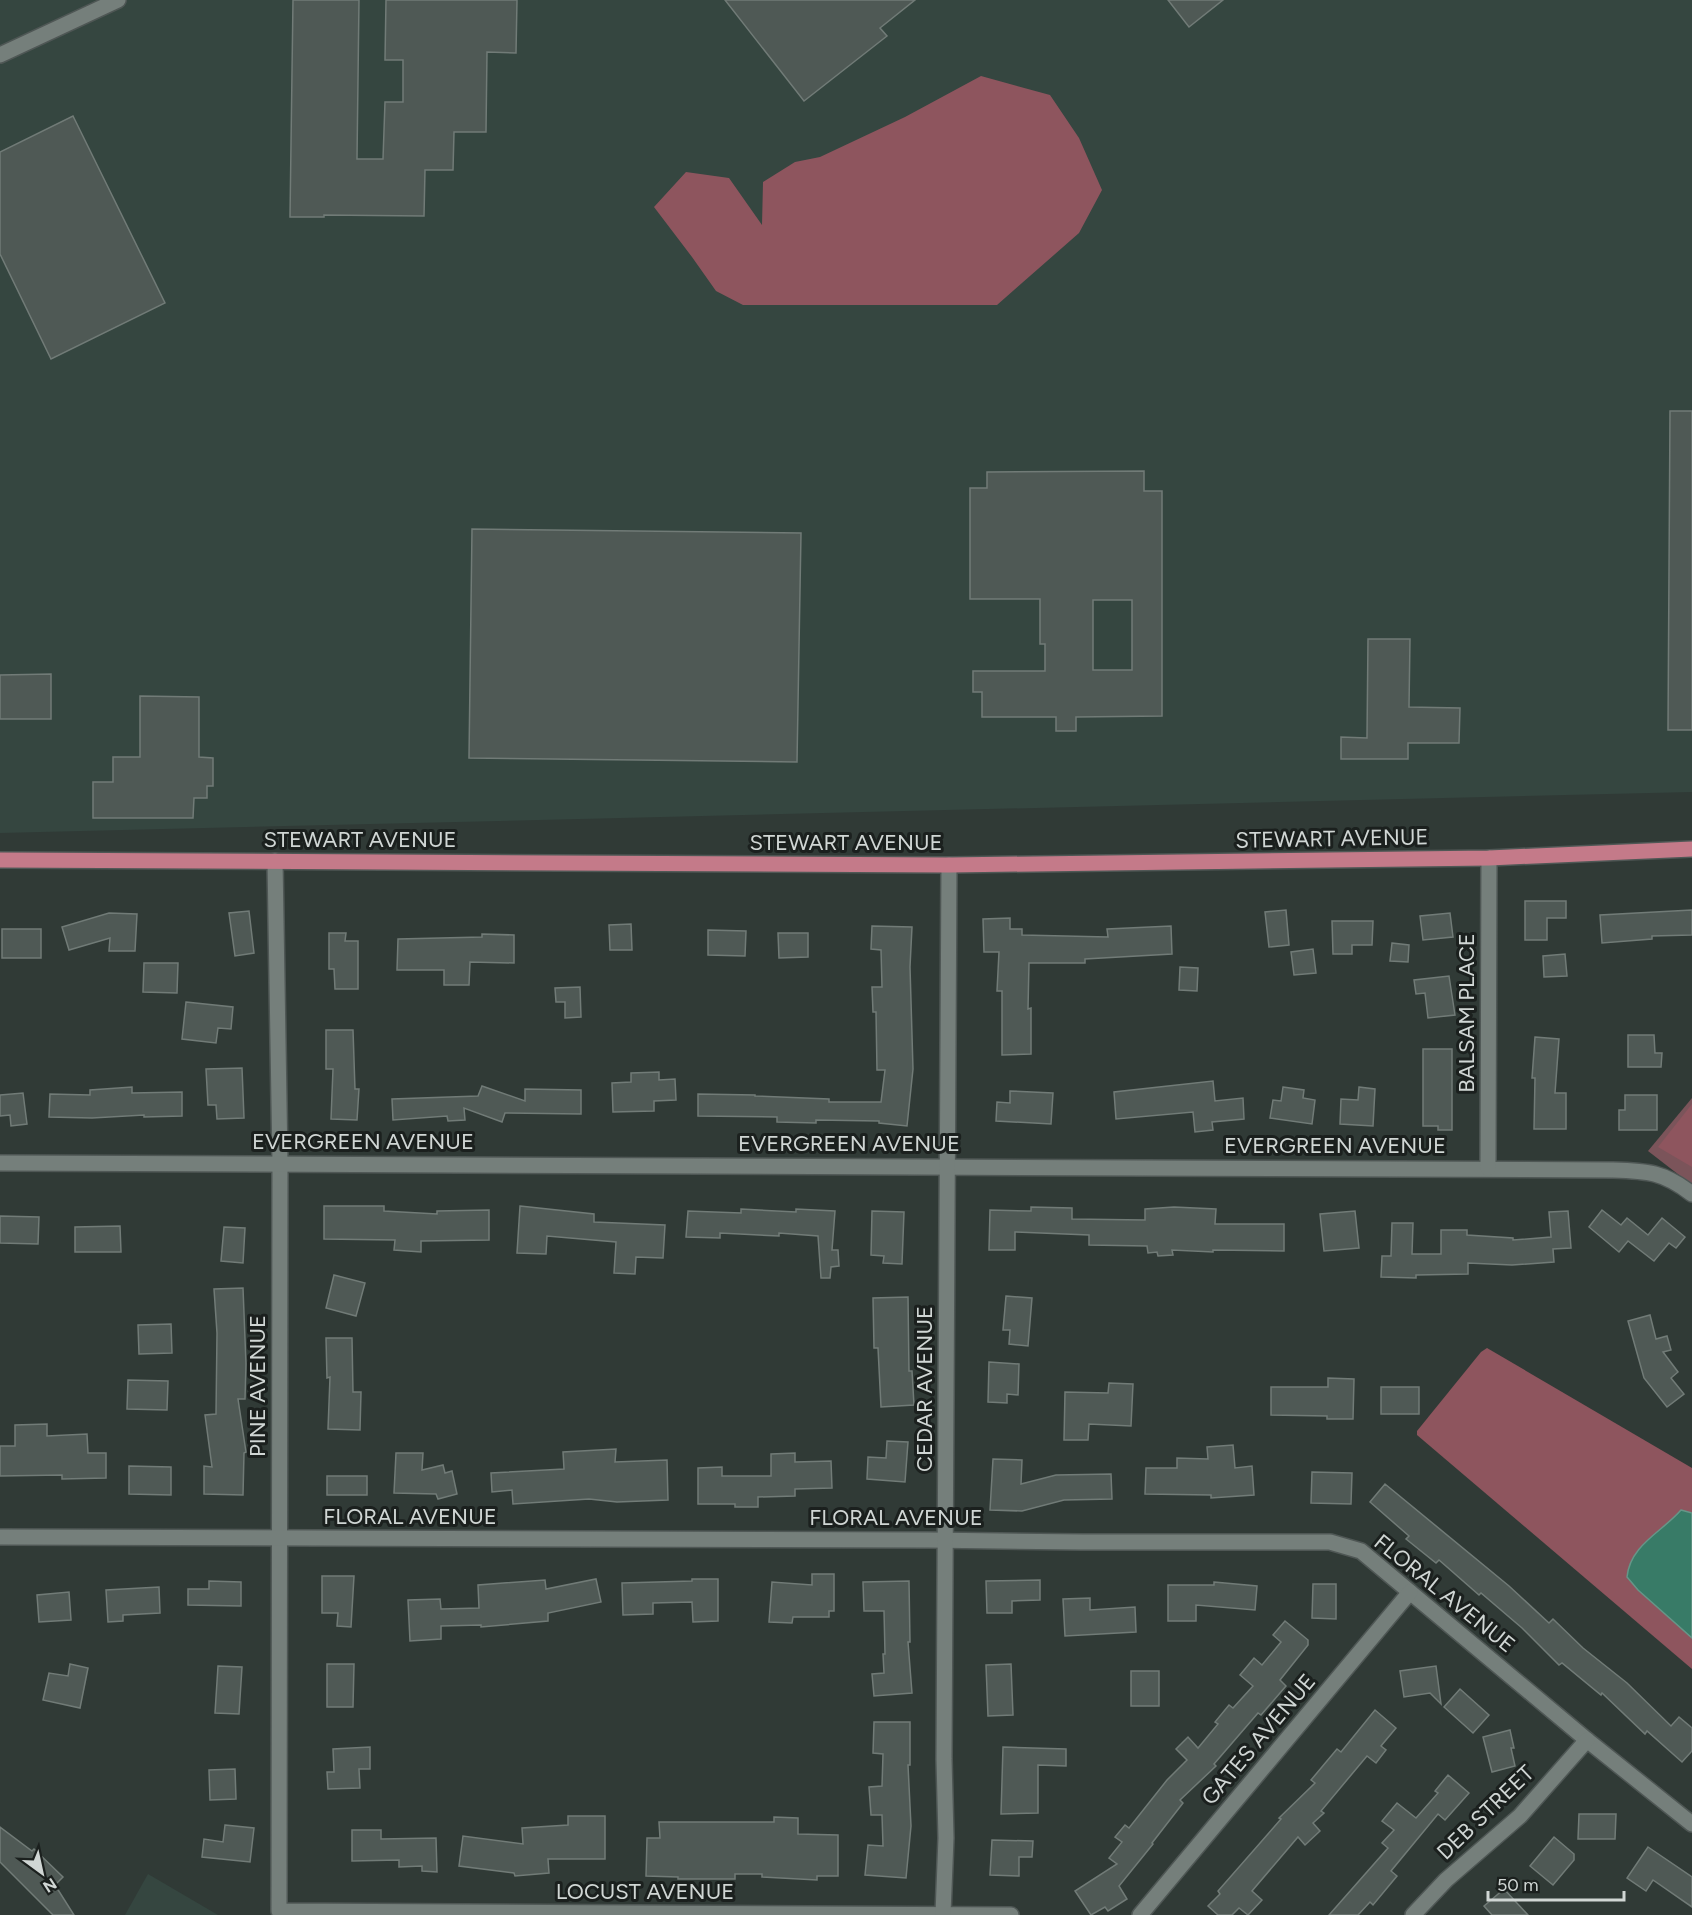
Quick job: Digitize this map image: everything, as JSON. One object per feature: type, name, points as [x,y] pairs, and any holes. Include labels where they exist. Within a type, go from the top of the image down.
[{"type":"main road","name":"STEWART AVENUE","points":[[0,860],[949,865],[1489,858],[1692,849]]},
{"type":"street","points":[[0,55],[118,0]]},
{"type":"street","name":"BALSAM PLACE","points":[[1488,1168],[1489,858]]},
{"type":"street","name":"PINE AVENUE","points":[[275,861],[280,1163],[279,1911]]},
{"type":"street","name":"CEDAR AVENUE","points":[[943,1914],[946,1838],[944,1759],[949,865]]},
{"type":"street","name":"EVERGREEN AVENUE","points":[[0,1163],[1488,1168],[1647,1171],[1676,1181],[1692,1194]]},
{"type":"street","name":"FLORAL AVENUE","points":[[0,1537],[1330,1542],[1361,1551],[1587,1740],[1692,1824]]},
{"type":"street","name":"GATES AVENUE","points":[[1140,1915],[1410,1592]]},
{"type":"street","name":"DEB STREET","points":[[1419,1913],[1446,1880],[1520,1816],[1587,1740]]},
{"type":"street","name":"LOCUST AVENUE","points":[[279,1911],[1011,1915]]},
{"type":"shaded area","points":[[0,0],[1692,0],[1692,792],[0,833]]},
{"type":"shaded area","points":[[981,76],[1050,95],[1079,138],[1102,190],[1079,233],[997,305],[743,305],[716,291],[654,207],[686,172],[729,178],[762,225],[763,182],[795,162],[820,157],[905,117]]},
{"type":"shaded area","points":[[1692,1098],[1692,1185],[1648,1151]]},
{"type":"shaded area","points":[[1692,1104],[1692,1167],[1658,1147]]},
{"type":"shaded area","points":[[1487,1348],[1692,1468],[1692,1669],[1417,1435],[1417,1431],[1481,1352]]},
{"type":"shaded area","points":[[1681,1510],[1692,1513],[1692,1638],[1638,1590],[1627,1577],[1629,1566],[1640,1548]]},
{"type":"shaded area","points":[[148,1874],[218,1915],[125,1915]]},
{"type":"building","points":[[293,0],[359,0],[357,159],[383,159],[385,102],[403,102],[403,60],[385,60],[386,0],[517,0],[516,53],[487,52],[486,132],[454,132],[453,170],[425,170],[424,216],[290,217]]},
{"type":"building","points":[[725,0],[915,0],[880,28],[887,36],[804,101]]},
{"type":"building","points":[[1168,0],[1223,0],[1189,27]]},
{"type":"building","points":[[73,116],[165,303],[51,359],[0,254],[0,152]]},
{"type":"building","points":[[1670,411],[1692,411],[1692,730],[1668,730]]},
{"type":"building","points":[[1144,471],[1144,491],[1162,491],[1162,716],[1076,717],[1076,731],[1056,731],[1056,717],[982,717],[982,692],[973,692],[973,671],[1045,671],[1045,644],[1040,644],[1040,599],[970,599],[970,488],[987,488],[987,472]],"holes":[[[1093,600],[1132,600],[1132,670],[1093,670]]]},
{"type":"building","points":[[472,529],[801,533],[797,762],[469,758]]},
{"type":"building","points":[[1368,639],[1410,639],[1409,707],[1460,708],[1459,743],[1408,743],[1408,759],[1341,759],[1341,737],[1367,738]]},
{"type":"building","points":[[51,674],[51,719],[0,719],[0,675]]},
{"type":"building","points":[[140,696],[199,697],[199,757],[213,758],[213,786],[207,786],[207,798],[194,798],[193,818],[93,818],[93,782],[113,782],[113,757],[140,757]]},
{"type":"building","points":[[1525,901],[1566,901],[1566,918],[1547,918],[1547,940],[1525,940]]},
{"type":"building","points":[[1286,910],[1289,945],[1269,947],[1265,912]]},
{"type":"building","points":[[1692,910],[1692,935],[1652,936],[1652,939],[1602,943],[1600,915]]},
{"type":"building","points":[[249,911],[254,953],[235,956],[229,913]]},
{"type":"building","points":[[109,913],[137,914],[135,951],[109,951],[110,938],[69,950],[62,927]]},
{"type":"building","points":[[1450,913],[1453,937],[1423,940],[1420,916]]},
{"type":"building","points":[[1010,918],[1010,929],[1022,929],[1022,935],[1108,937],[1107,929],[1171,926],[1172,954],[1085,959],[1085,963],[1029,963],[1028,1009],[1031,1008],[1031,1054],[1002,1055],[1002,991],[997,991],[999,952],[984,952],[983,919]]},
{"type":"building","points":[[1332,921],[1373,921],[1372,945],[1352,945],[1352,954],[1333,954]]},
{"type":"building","points":[[631,924],[632,950],[610,950],[609,925]]},
{"type":"building","points":[[872,926],[912,927],[910,967],[913,1069],[907,1126],[879,1123],[879,1121],[777,1122],[777,1117],[698,1116],[698,1094],[829,1099],[829,1102],[881,1102],[885,1070],[877,1070],[876,1012],[873,1012],[872,987],[882,987],[881,950],[871,949]]},
{"type":"building","points":[[2,929],[41,929],[41,958],[2,958]]},
{"type":"building","points":[[708,930],[746,931],[745,956],[708,955]]},
{"type":"building","points":[[329,933],[346,933],[345,941],[358,941],[358,989],[335,989],[334,969],[329,969]]},
{"type":"building","points":[[778,933],[808,933],[808,957],[779,958]]},
{"type":"building","points":[[482,934],[514,935],[514,963],[470,962],[469,985],[444,985],[444,970],[397,970],[398,939],[482,937]]},
{"type":"building","points":[[1392,943],[1409,945],[1408,962],[1390,961]]},
{"type":"building","points":[[1313,949],[1316,973],[1294,975],[1291,952]]},
{"type":"building","points":[[1565,954],[1567,976],[1544,977],[1543,956]]},
{"type":"building","points":[[144,963],[178,963],[177,993],[143,992]]},
{"type":"building","points":[[1180,967],[1198,968],[1197,991],[1179,990]]},
{"type":"building","points":[[1449,976],[1455,1015],[1428,1018],[1425,993],[1416,994],[1414,980]]},
{"type":"building","points":[[580,987],[581,1017],[565,1018],[565,1002],[556,1002],[555,988]]},
{"type":"building","points":[[186,1002],[233,1007],[231,1029],[218,1028],[216,1043],[182,1039]]},
{"type":"building","points":[[326,1030],[353,1030],[355,1089],[359,1089],[357,1120],[331,1119],[333,1069],[326,1069]]},
{"type":"building","points":[[1628,1035],[1654,1035],[1655,1053],[1662,1053],[1661,1067],[1628,1067]]},
{"type":"building","points":[[1535,1037],[1559,1039],[1555,1093],[1566,1093],[1566,1129],[1534,1129],[1535,1078],[1532,1078]]},
{"type":"building","points":[[1423,1049],[1452,1049],[1452,1130],[1438,1130],[1438,1126],[1423,1126]]},
{"type":"building","points":[[242,1068],[244,1118],[217,1119],[216,1105],[208,1105],[206,1069]]},
{"type":"building","points":[[659,1072],[659,1080],[675,1079],[676,1100],[654,1101],[654,1111],[613,1112],[612,1083],[631,1082],[631,1073]]},
{"type":"building","points":[[1213,1081],[1215,1101],[1243,1098],[1244,1119],[1212,1122],[1213,1130],[1195,1132],[1193,1112],[1116,1119],[1114,1092]]},
{"type":"building","points":[[482,1086],[525,1101],[525,1089],[581,1090],[581,1114],[505,1113],[502,1122],[464,1108],[465,1120],[448,1121],[447,1116],[393,1120],[392,1099],[478,1096]]},
{"type":"building","points":[[132,1087],[132,1093],[182,1092],[182,1116],[49,1117],[50,1094],[90,1095],[90,1090]]},
{"type":"building","points":[[1283,1087],[1304,1090],[1303,1098],[1315,1100],[1312,1124],[1270,1118],[1273,1100],[1281,1101]]},
{"type":"building","points":[[1359,1087],[1375,1089],[1373,1126],[1340,1124],[1341,1099],[1358,1100]]},
{"type":"building","points":[[1010,1091],[1053,1093],[1051,1124],[996,1121],[997,1102],[1010,1103]]},
{"type":"building","points":[[23,1093],[27,1124],[11,1126],[10,1115],[0,1116],[0,1095]]},
{"type":"building","points":[[1625,1095],[1657,1095],[1657,1130],[1619,1130],[1619,1110],[1625,1110]]},
{"type":"building","points":[[324,1206],[384,1206],[384,1211],[437,1214],[437,1211],[489,1210],[489,1240],[421,1241],[421,1252],[394,1250],[395,1240],[324,1239]]},
{"type":"building","points":[[520,1206],[594,1214],[594,1222],[665,1225],[663,1258],[636,1257],[635,1274],[614,1273],[616,1242],[547,1236],[546,1254],[517,1253]]},
{"type":"building","points":[[1031,1207],[1072,1208],[1072,1219],[1145,1220],[1145,1209],[1174,1207],[1216,1209],[1215,1224],[1284,1224],[1284,1251],[1172,1250],[1173,1255],[1158,1256],[1157,1252],[1148,1253],[1147,1246],[1089,1245],[1089,1235],[1015,1232],[1015,1250],[989,1250],[990,1210],[1031,1211]]},
{"type":"building","points":[[741,1209],[796,1212],[796,1209],[835,1211],[832,1250],[838,1250],[839,1266],[831,1267],[830,1278],[821,1278],[818,1236],[779,1233],[779,1236],[720,1233],[720,1238],[686,1237],[688,1211],[741,1213]]},
{"type":"building","points":[[1602,1210],[1621,1225],[1627,1218],[1648,1235],[1662,1218],[1685,1237],[1676,1248],[1669,1243],[1654,1261],[1628,1241],[1619,1252],[1589,1227]]},
{"type":"building","points":[[872,1211],[904,1212],[902,1264],[883,1263],[884,1256],[871,1255]]},
{"type":"building","points":[[1355,1211],[1359,1248],[1324,1251],[1320,1214]]},
{"type":"building","points":[[1568,1211],[1571,1248],[1553,1249],[1554,1262],[1512,1265],[1468,1263],[1468,1274],[1416,1275],[1416,1278],[1381,1277],[1382,1256],[1391,1256],[1392,1223],[1413,1223],[1412,1254],[1441,1254],[1441,1230],[1467,1230],[1467,1235],[1513,1238],[1513,1240],[1551,1237],[1549,1212]]},
{"type":"building","points":[[0,1216],[39,1217],[38,1244],[0,1243]]},
{"type":"building","points":[[120,1226],[121,1252],[75,1252],[75,1227]]},
{"type":"building","points":[[224,1227],[245,1228],[243,1263],[221,1261]]},
{"type":"building","points":[[334,1275],[365,1283],[356,1316],[326,1308]]},
{"type":"building","points":[[243,1288],[245,1399],[238,1399],[246,1452],[244,1453],[243,1495],[204,1494],[204,1466],[212,1467],[205,1415],[216,1414],[217,1333],[214,1289]]},
{"type":"building","points":[[1006,1296],[1032,1298],[1028,1346],[1009,1344],[1010,1330],[1003,1330]]},
{"type":"building","points":[[908,1297],[909,1371],[912,1371],[914,1405],[881,1407],[878,1348],[874,1348],[873,1298]]},
{"type":"building","points":[[1650,1315],[1656,1339],[1667,1336],[1671,1350],[1663,1352],[1678,1372],[1671,1378],[1684,1394],[1667,1407],[1644,1378],[1628,1321]]},
{"type":"building","points":[[171,1324],[172,1353],[139,1354],[138,1325]]},
{"type":"building","points":[[326,1338],[352,1338],[353,1392],[361,1392],[360,1430],[328,1429],[330,1377],[327,1378]]},
{"type":"building","points":[[989,1362],[1019,1364],[1018,1395],[1007,1394],[1007,1403],[988,1402]]},
{"type":"building","points":[[1328,1378],[1354,1379],[1353,1419],[1271,1415],[1271,1387],[1328,1387]]},
{"type":"building","points":[[128,1380],[168,1381],[167,1410],[127,1409]]},
{"type":"building","points":[[1109,1383],[1133,1384],[1131,1426],[1089,1424],[1088,1440],[1064,1440],[1065,1392],[1108,1393]]},
{"type":"building","points":[[1381,1387],[1419,1387],[1419,1414],[1381,1414]]},
{"type":"building","points":[[47,1424],[47,1436],[87,1434],[88,1453],[106,1453],[106,1478],[62,1479],[62,1475],[0,1476],[0,1446],[15,1446],[15,1425]]},
{"type":"building","points":[[887,1441],[908,1442],[905,1482],[867,1479],[868,1457],[886,1458]]},
{"type":"building","points":[[1233,1445],[1235,1468],[1252,1466],[1254,1495],[1211,1498],[1211,1495],[1145,1494],[1146,1468],[1177,1468],[1177,1458],[1208,1459],[1207,1447]]},
{"type":"building","points":[[616,1449],[615,1462],[667,1460],[668,1500],[617,1502],[589,1499],[513,1504],[512,1490],[492,1492],[491,1473],[564,1469],[563,1452]]},
{"type":"building","points":[[396,1453],[423,1453],[422,1470],[443,1465],[445,1473],[452,1471],[457,1494],[438,1499],[436,1494],[394,1493]]},
{"type":"building","points":[[795,1453],[795,1462],[831,1461],[832,1488],[795,1489],[795,1496],[758,1497],[758,1507],[735,1507],[735,1504],[698,1504],[698,1468],[722,1467],[722,1476],[771,1476],[771,1454]]},
{"type":"building","points":[[993,1459],[1022,1460],[1021,1484],[1056,1475],[1111,1474],[1112,1499],[1064,1500],[1022,1511],[990,1510]]},
{"type":"building","points":[[129,1466],[171,1467],[171,1495],[129,1494]]},
{"type":"building","points":[[1312,1472],[1352,1473],[1351,1504],[1311,1503]]},
{"type":"building","points":[[327,1476],[367,1476],[367,1495],[327,1495]]},
{"type":"building","points":[[1385,1484],[1509,1586],[1549,1623],[1553,1619],[1583,1648],[1627,1683],[1671,1726],[1679,1717],[1692,1728],[1692,1751],[1682,1762],[1647,1731],[1645,1734],[1602,1693],[1601,1695],[1562,1663],[1559,1665],[1522,1628],[1481,1593],[1479,1595],[1439,1560],[1436,1563],[1406,1539],[1409,1536],[1370,1502]]},
{"type":"building","points":[[812,1574],[834,1574],[834,1611],[829,1611],[829,1617],[793,1617],[792,1623],[769,1622],[772,1582],[812,1585]]},
{"type":"building","points":[[322,1576],[354,1576],[351,1627],[337,1626],[338,1613],[322,1613]]},
{"type":"building","points":[[596,1579],[601,1602],[548,1613],[548,1621],[481,1627],[481,1625],[441,1626],[441,1639],[410,1641],[408,1600],[440,1599],[441,1609],[479,1608],[478,1585],[545,1580],[546,1589]]},
{"type":"building","points":[[692,1579],[718,1579],[718,1621],[693,1622],[692,1602],[653,1603],[653,1614],[623,1615],[622,1583],[692,1581]]},
{"type":"building","points":[[1040,1580],[1040,1600],[1012,1601],[1012,1613],[987,1613],[986,1581]]},
{"type":"building","points":[[209,1581],[241,1582],[241,1606],[188,1605],[188,1589],[209,1589]]},
{"type":"building","points":[[909,1581],[910,1642],[908,1642],[912,1693],[874,1696],[872,1674],[884,1673],[884,1611],[864,1611],[863,1582]]},
{"type":"building","points":[[1214,1582],[1257,1586],[1255,1610],[1196,1605],[1196,1621],[1168,1621],[1168,1585],[1214,1585]]},
{"type":"building","points":[[1313,1584],[1336,1584],[1336,1619],[1312,1618]]},
{"type":"building","points":[[159,1587],[160,1613],[123,1615],[123,1621],[108,1622],[106,1590]]},
{"type":"building","points":[[69,1592],[71,1620],[39,1622],[37,1595]]},
{"type":"building","points":[[1090,1598],[1090,1610],[1135,1607],[1136,1632],[1065,1636],[1063,1599]]},
{"type":"building","points":[[1285,1621],[1308,1640],[1308,1645],[1280,1680],[1286,1686],[1261,1715],[1258,1713],[1214,1764],[1216,1766],[1180,1800],[1183,1803],[1119,1886],[1127,1899],[1108,1911],[1105,1907],[1091,1915],[1075,1891],[1117,1864],[1109,1858],[1122,1842],[1115,1837],[1125,1825],[1129,1828],[1167,1780],[1187,1760],[1176,1749],[1188,1737],[1198,1748],[1218,1724],[1215,1722],[1229,1705],[1233,1708],[1253,1686],[1240,1675],[1254,1658],[1262,1665],[1281,1642],[1273,1635]]},
{"type":"building","points":[[70,1664],[88,1668],[80,1708],[43,1700],[49,1673],[68,1676]]},
{"type":"building","points":[[327,1664],[354,1664],[353,1707],[327,1707]]},
{"type":"building","points":[[1011,1664],[1013,1715],[988,1716],[986,1665]]},
{"type":"building","points":[[218,1666],[242,1667],[239,1714],[215,1713]]},
{"type":"building","points":[[1436,1666],[1441,1704],[1430,1693],[1404,1697],[1400,1671]]},
{"type":"building","points":[[1131,1671],[1159,1671],[1159,1706],[1131,1706]]},
{"type":"building","points":[[1460,1689],[1489,1715],[1473,1733],[1444,1707]]},
{"type":"building","points":[[1375,1710],[1396,1728],[1381,1746],[1386,1750],[1376,1763],[1367,1756],[1321,1811],[1324,1813],[1313,1823],[1320,1831],[1305,1845],[1298,1837],[1252,1891],[1262,1900],[1248,1915],[1239,1908],[1232,1915],[1218,1915],[1208,1906],[1220,1894],[1218,1891],[1281,1819],[1279,1818],[1315,1783],[1311,1780],[1337,1749],[1341,1752]]},
{"type":"building","points":[[874,1722],[910,1722],[910,1765],[908,1765],[911,1826],[906,1878],[865,1875],[868,1845],[883,1846],[882,1815],[871,1815],[869,1787],[882,1786],[883,1754],[873,1753]]},
{"type":"building","points":[[1510,1730],[1515,1766],[1492,1772],[1483,1737]]},
{"type":"building","points":[[370,1747],[370,1769],[359,1769],[360,1788],[328,1789],[327,1772],[334,1772],[333,1749]]},
{"type":"building","points":[[1003,1747],[1066,1749],[1066,1766],[1038,1765],[1038,1813],[1001,1814]]},
{"type":"building","points":[[235,1769],[236,1799],[210,1800],[209,1770]]},
{"type":"building","points":[[1448,1775],[1469,1793],[1445,1820],[1438,1814],[1391,1871],[1397,1876],[1373,1905],[1370,1902],[1358,1915],[1329,1915],[1388,1848],[1382,1843],[1394,1830],[1382,1821],[1397,1803],[1416,1818],[1438,1793],[1435,1791]]},
{"type":"building","points":[[1579,1814],[1616,1814],[1615,1839],[1578,1839]]},
{"type":"building","points":[[568,1816],[605,1816],[605,1859],[548,1859],[549,1873],[515,1876],[514,1873],[459,1866],[463,1836],[523,1844],[522,1828],[568,1825]]},
{"type":"building","points":[[774,1817],[798,1818],[798,1834],[838,1835],[838,1876],[817,1876],[817,1880],[762,1877],[762,1874],[735,1874],[735,1879],[678,1879],[678,1877],[646,1876],[647,1838],[660,1838],[659,1822],[774,1822]]},
{"type":"building","points":[[225,1825],[254,1828],[250,1862],[202,1857],[204,1839],[223,1842]]},
{"type":"building","points":[[0,1827],[32,1851],[34,1849],[63,1877],[55,1885],[74,1915],[53,1915],[0,1862]]},
{"type":"building","points":[[352,1830],[381,1830],[381,1839],[436,1838],[437,1872],[422,1871],[422,1866],[399,1867],[399,1860],[352,1861]]},
{"type":"building","points":[[1554,1837],[1574,1854],[1574,1860],[1553,1885],[1530,1866]]},
{"type":"building","points":[[992,1840],[1033,1841],[1032,1857],[1019,1857],[1019,1876],[990,1875]]},
{"type":"building","points":[[1648,1847],[1692,1877],[1692,1907],[1653,1880],[1646,1891],[1627,1878]]},
{"type":"building","points":[[1504,1889],[1528,1915],[1492,1915],[1484,1906]]}]
